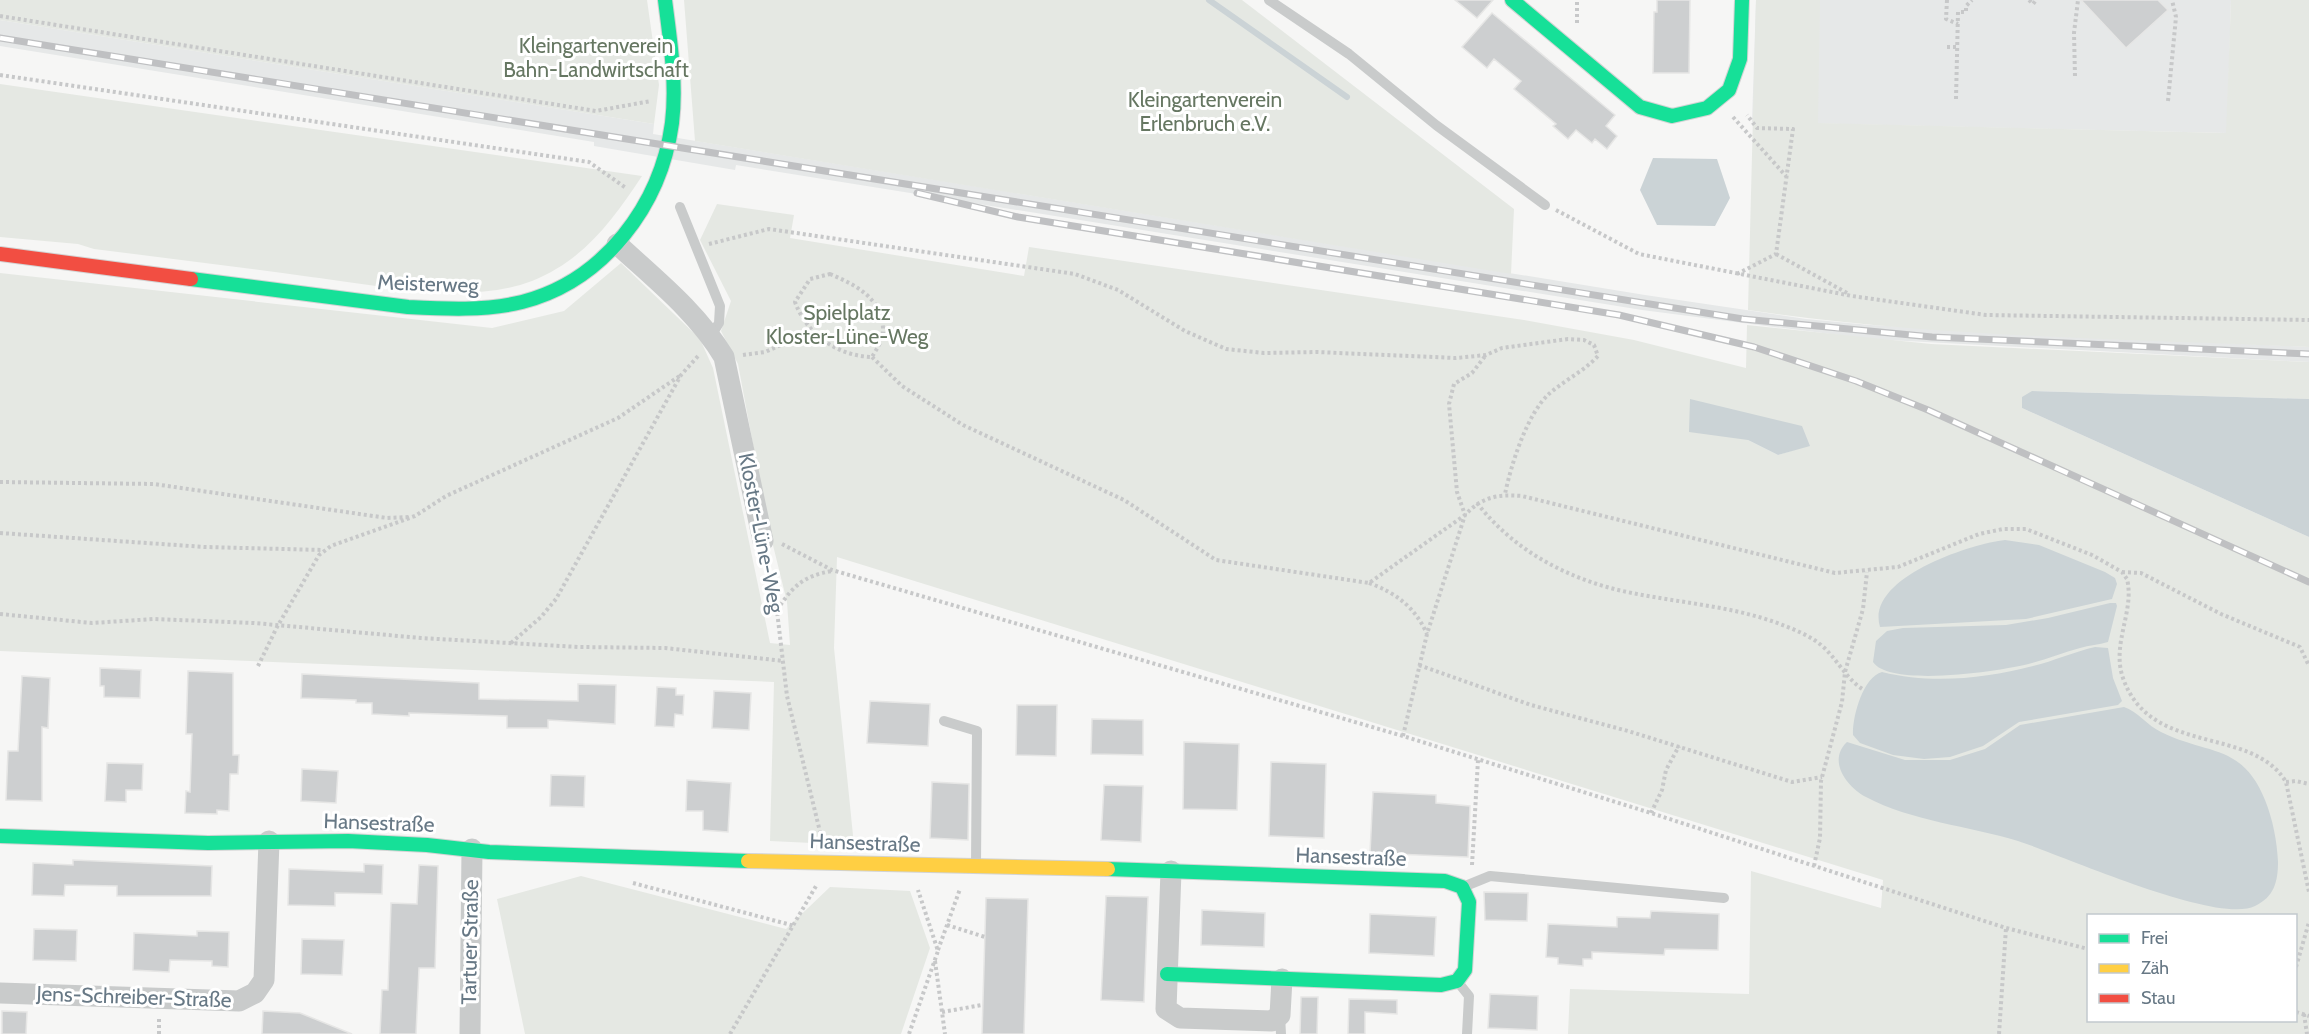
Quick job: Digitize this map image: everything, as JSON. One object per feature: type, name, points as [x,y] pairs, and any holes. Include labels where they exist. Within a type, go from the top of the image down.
[{"type":"street","name":"Meisterweg","points":[[0,254],[408,307],[470,310],[538,297],[582,274],[616,244],[646,204],[666,160],[673,102],[671,49],[665,0]]},
{"type":"street","points":[[1512,0],[1640,107],[1672,116],[1691,114],[1719,101],[1729,90],[1740,59],[1742,0]]},
{"type":"street","name":"Kloster-Lüne-Weg","points":[[616,244],[675,297],[711,336],[724,357],[762,534]]},
{"type":"street","name":"Hansestraße","points":[[0,836],[208,843],[370,842],[631,857],[1171,871],[1445,881],[1462,887]]},
{"type":"street","name":"Jens-Schreiber-Straße","points":[[0,993],[239,1001],[255,993],[264,980],[269,841]]},
{"type":"street","name":"Tartuer Straße","points":[[470,1034],[472,849]]},
{"type":"street","points":[[1171,871],[1166,1009],[1180,1018],[1272,1021],[1281,1025],[1282,979]]},
{"type":"street","points":[[1167,974],[1441,985],[1457,981],[1465,970],[1469,902],[1462,887]]},
{"type":"lane","points":[[1269,0],[1349,54],[1436,125],[1545,204]]},
{"type":"lane","points":[[680,207],[721,314],[719,323],[711,336]]},
{"type":"lane","points":[[944,721],[977,731],[969,866]]},
{"type":"lane","points":[[1462,887],[1490,876],[1724,898]]},
{"type":"lane","points":[[1457,981],[1469,996],[1467,1034]]},
{"type":"path","points":[[1947,0],[1946,19],[1958,24]]},
{"type":"path","points":[[1956,99],[1958,12],[1966,12],[1966,6],[1972,0]]},
{"type":"path","points":[[2029,0],[2033,4],[2037,0]]},
{"type":"path","points":[[2075,76],[2074,33],[2078,0]]},
{"type":"path","points":[[2169,101],[2178,17],[2172,0]]},
{"type":"path","points":[[0,16],[596,111],[654,100],[673,102]]},
{"type":"path","points":[[1947,47],[1957,47]]},
{"type":"path","points":[[0,75],[589,162],[646,204]]},
{"type":"path","points":[[1719,101],[1786,176]]},
{"type":"path","points":[[1747,115],[1757,128],[1793,129],[1776,254]]},
{"type":"path","points":[[1545,204],[1639,254],[1852,296],[1986,315],[2309,320]]},
{"type":"path","points":[[696,247],[769,230],[1075,274],[1118,290],[1185,332],[1226,349],[1264,353],[1316,352],[1445,358],[1486,354],[1502,348],[1568,339],[1584,340],[1594,345],[1598,356],[1591,364],[1548,394],[1529,423],[1505,494]]},
{"type":"path","points":[[1737,274],[1776,254]]},
{"type":"path","points":[[1776,254],[1852,296]]},
{"type":"path","points":[[872,357],[884,333],[880,308],[856,285],[830,274],[810,279],[795,302],[810,332],[853,356],[872,357],[902,386],[963,425],[1124,500],[1216,560],[1369,584],[1395,595],[1418,614],[1427,634]]},
{"type":"path","points":[[724,357],[765,352],[810,332]]},
{"type":"path","points":[[258,666],[277,627],[324,550],[415,516],[446,496],[618,418],[681,375],[696,362],[711,336]]},
{"type":"path","points":[[1403,736],[1427,634],[1465,515],[1457,492],[1449,404],[1454,384],[1472,373],[1486,354]]},
{"type":"path","points":[[511,643],[541,617],[556,599],[681,375]]},
{"type":"path","points":[[0,482],[154,484],[387,518],[415,516]]},
{"type":"path","points":[[1369,584],[1465,515],[1477,503],[1489,497],[1505,494],[1522,496],[1810,569],[1835,573],[1868,572],[1898,567],[1979,534],[2003,529],[2026,530],[2092,555],[2122,572],[2127,579],[2129,594],[2120,638],[2119,665],[2130,693],[2160,724],[2266,761],[2278,770],[2286,782],[2309,892]]},
{"type":"path","points":[[1477,503],[1504,535],[1538,558],[1588,581],[1631,593],[1699,603],[1779,623],[1809,636],[1828,651],[1864,690]]},
{"type":"path","points":[[0,533],[205,547],[324,550]]},
{"type":"path","points":[[762,534],[832,570],[1403,736],[1651,813],[2006,928],[2087,949]]},
{"type":"path","name":"Kloster-Lüne-Weg","points":[[762,534],[777,611],[787,696],[822,844],[822,863]]},
{"type":"path","points":[[777,611],[798,584],[812,575],[832,570]]},
{"type":"path","points":[[1814,866],[1820,838],[1822,777],[1842,702],[1845,672],[1863,609],[1868,572]]},
{"type":"path","points":[[2122,572],[2140,573],[2221,614],[2300,647],[2309,666]]},
{"type":"path","points":[[0,614],[92,623],[154,619],[511,643],[666,648],[784,661]]},
{"type":"path","points":[[1419,665],[1531,705],[1679,746],[1792,782],[1822,777]]},
{"type":"path","points":[[1651,813],[1662,790],[1666,770],[1679,746]]},
{"type":"path","points":[[1462,887],[1472,868],[1478,760]]},
{"type":"path","points":[[2286,782],[2296,781],[2309,784]]},
{"type":"path","points":[[631,857],[630,882],[795,926]]},
{"type":"path","points":[[730,1034],[795,926],[820,879],[822,863]]},
{"type":"path","points":[[909,1034],[969,866]]},
{"type":"path","points":[[915,881],[938,951]]},
{"type":"path","points":[[2297,961],[2309,922]]},
{"type":"path","points":[[947,925],[985,937]]},
{"type":"path","points":[[1999,1034],[2006,928]]},
{"type":"path","points":[[934,960],[945,1034]]},
{"type":"path","points":[[942,1012],[982,1005]]},
{"type":"path","points":[[2306,1015],[2307,1034]]},
{"type":"shaded area","points":[[1756,0],[2231,0],[2227,133],[1752,122]]},
{"type":"shaded area","points":[[0,20],[654,124],[653,134],[1645,295],[1806,319],[1870,325],[2309,347],[2309,362],[1869,339],[1642,310],[736,165],[735,170],[594,146],[594,142],[0,46]]},
{"type":"shaded area","points":[[1653,158],[1717,159],[1730,198],[1715,226],[1657,225],[1640,190]]},
{"type":"shaded area","points":[[2032,391],[2309,399],[2309,537],[2022,408],[2022,397]]},
{"type":"shaded area","points":[[1690,399],[1802,426],[1810,446],[1778,455],[1748,440],[1689,432]]},
{"type":"shaded area","points":[[2005,540],[2039,545],[2105,572],[2115,578],[2117,584],[2112,599],[2026,619],[1880,627],[1880,609],[1888,593],[1904,579],[1946,556]]},
{"type":"shaded area","points":[[2116,603],[2117,606],[2108,642],[2083,647],[2032,663],[1974,673],[1923,676],[1884,670],[1873,662],[1876,641],[1887,631],[1903,628],[2006,625],[2048,618]]},
{"type":"shaded area","points":[[2095,647],[2108,648],[2113,678],[2122,701],[2118,705],[2019,722],[1983,746],[1950,757],[1924,759],[1893,755],[1860,743],[1853,735],[1854,718],[1864,689],[1875,675],[1882,672],[1919,678],[1976,677],[2033,666]]},
{"type":"shaded area","points":[[2124,707],[2161,732],[2222,753],[2246,769],[2256,782],[2265,800],[2276,838],[2277,876],[2274,888],[2267,898],[2255,906],[2236,909],[2208,906],[2139,886],[2018,841],[1921,818],[1883,805],[1852,787],[1839,765],[1841,749],[1847,742],[1905,760],[1950,760],[1985,749],[2020,725]]},
{"type":"green space","name":"Kleingartenverein Bahn-Landwirtschaft","points":[[0,0],[647,0],[659,85],[654,124],[0,20]]},
{"type":"green space","name":"Kleingartenverein Erlenbruch e.V.","points":[[684,0],[1242,0],[1514,209],[1511,274],[695,141]]},
{"type":"green space","points":[[1756,0],[1820,0],[1818,123],[2226,133],[2231,0],[2309,0],[2309,347],[1957,331],[1887,326],[1748,310]]},
{"type":"green space","points":[[0,84],[642,176],[595,238],[567,262],[532,281],[479,292],[451,293],[393,288],[94,249],[78,244],[0,237]]},
{"type":"green space","name":"Spielplatz Kloster-Lüne-Weg","points":[[717,204],[794,215],[790,238],[1024,276],[1029,247],[1524,320],[1634,340],[1746,368],[1747,325],[1931,344],[2309,362],[2309,399],[2033,391],[2022,398],[2022,408],[2309,537],[2309,1034],[1568,1034],[1570,989],[1749,994],[1751,871],[1881,908],[1883,880],[837,557],[834,648],[854,845],[770,841],[774,682],[0,651],[0,273],[492,328],[564,311],[621,263],[700,339],[713,368],[770,643],[790,645],[787,602],[768,525],[738,364],[721,331],[731,301],[700,240]],"holes":[[[1748,440],[1810,445],[1778,455]]]},
{"type":"green space","points":[[581,876],[786,929],[830,887],[910,891],[930,948],[901,1034],[525,1034],[497,899]]},
{"type":"building","points":[[1455,0],[1493,0],[1477,18]]},
{"type":"building","points":[[1657,0],[1690,0],[1689,73],[1653,73],[1654,12],[1657,12]]},
{"type":"building","points":[[2081,0],[2158,0],[2168,10],[2126,48]]},
{"type":"building","points":[[1492,13],[1615,115],[1606,126],[1617,136],[1607,149],[1595,139],[1592,143],[1576,130],[1568,139],[1553,126],[1556,124],[1514,89],[1521,81],[1494,59],[1487,68],[1462,47]]},
{"type":"building","points":[[100,668],[141,670],[140,698],[104,697],[104,686],[100,686]]},
{"type":"building","points":[[188,671],[233,673],[233,755],[239,755],[238,774],[230,774],[229,811],[217,810],[217,814],[185,813],[186,791],[190,792],[192,734],[186,734]]},
{"type":"building","points":[[302,674],[479,683],[479,699],[578,701],[578,684],[616,685],[615,724],[548,720],[548,728],[507,728],[507,716],[372,714],[372,703],[356,703],[356,700],[301,698]]},
{"type":"building","points":[[22,676],[50,678],[48,728],[42,727],[42,801],[6,800],[8,751],[18,751]]},
{"type":"building","points":[[657,687],[676,688],[676,695],[684,695],[683,715],[675,714],[674,727],[655,726]]},
{"type":"building","points":[[714,691],[751,693],[749,730],[712,728]]},
{"type":"building","points":[[870,701],[930,704],[928,746],[867,743]]},
{"type":"building","points":[[1017,705],[1057,705],[1056,756],[1016,755]]},
{"type":"building","points":[[1092,719],[1143,720],[1143,755],[1091,754]]},
{"type":"building","points":[[1184,742],[1239,744],[1237,810],[1183,809]]},
{"type":"building","points":[[1271,762],[1326,764],[1324,838],[1269,836]]},
{"type":"building","points":[[107,763],[143,764],[142,790],[126,790],[126,802],[105,801]]},
{"type":"building","points":[[302,769],[338,771],[336,803],[301,801]]},
{"type":"building","points":[[551,775],[585,776],[584,807],[550,806]]},
{"type":"building","points":[[687,780],[731,783],[728,832],[703,830],[703,811],[686,811]]},
{"type":"building","points":[[932,782],[969,784],[968,840],[930,838]]},
{"type":"building","points":[[1104,785],[1143,786],[1141,842],[1101,840]]},
{"type":"building","points":[[1373,792],[1436,795],[1436,803],[1470,806],[1468,857],[1370,853]]},
{"type":"building","points":[[73,860],[212,866],[211,896],[117,896],[117,886],[65,885],[64,896],[32,895],[33,863],[73,865]]},
{"type":"building","points":[[364,864],[383,865],[382,894],[335,893],[335,906],[288,905],[289,869],[364,872]]},
{"type":"building","points":[[419,865],[438,866],[435,968],[419,968],[416,1034],[380,1034],[382,990],[388,990],[391,903],[417,904]]},
{"type":"building","points":[[1484,892],[1528,893],[1527,921],[1485,920]]},
{"type":"building","points":[[1106,896],[1148,897],[1144,1002],[1101,1000]]},
{"type":"building","points":[[986,898],[1028,899],[1024,1034],[982,1034]]},
{"type":"building","points":[[1202,910],[1265,913],[1264,947],[1201,945]]},
{"type":"building","points":[[1651,911],[1719,914],[1718,950],[1665,949],[1664,955],[1592,952],[1592,959],[1583,959],[1583,966],[1558,964],[1558,958],[1546,957],[1548,924],[1617,927],[1617,917],[1650,918]]},
{"type":"building","points":[[1370,914],[1436,917],[1434,956],[1369,953]]},
{"type":"building","points":[[34,929],[77,930],[76,961],[33,960]]},
{"type":"building","points":[[197,931],[229,932],[228,967],[212,966],[212,961],[170,960],[169,972],[133,970],[134,933],[197,936]]},
{"type":"building","points":[[302,939],[344,940],[342,975],[301,974]]},
{"type":"building","points":[[1490,994],[1538,996],[1537,1030],[1488,1028]]},
{"type":"building","points":[[1301,997],[1318,997],[1317,1034],[1300,1034]]},
{"type":"building","points":[[1349,999],[1397,1000],[1397,1014],[1365,1012],[1365,1034],[1348,1034]]},
{"type":"building","points":[[2,1011],[27,1012],[26,1034],[2,1034]]},
{"type":"building","points":[[263,1011],[300,1013],[352,1034],[262,1034]]},
{"type":"waterway","points":[[1209,0],[1347,97]]},
{"type":"railway","points":[[0,38],[1743,319],[1932,337],[2309,354]]},
{"type":"railway","points":[[917,193],[1018,217],[1619,315],[1754,347],[1856,381],[1928,410],[2309,582]]},
{"type":"traffic: fast","points":[[191,279],[408,307],[465,309],[522,302],[552,292],[578,277],[603,258],[624,235],[641,210],[655,183],[666,153],[672,123],[674,93],[665,0]]},
{"type":"traffic: fast","points":[[1512,0],[1640,107],[1672,116],[1707,108],[1729,90],[1740,59],[1742,0]]},
{"type":"traffic: fast","points":[[0,836],[208,843],[348,841],[427,845],[489,852],[748,861]]},
{"type":"traffic: fast","points":[[1108,869],[1445,881],[1462,887],[1469,902],[1465,970],[1457,981],[1441,985],[1167,974]]},
{"type":"traffic: slow","points":[[748,861],[1108,869]]},
{"type":"traffic: jam","points":[[0,254],[191,279]]}]
